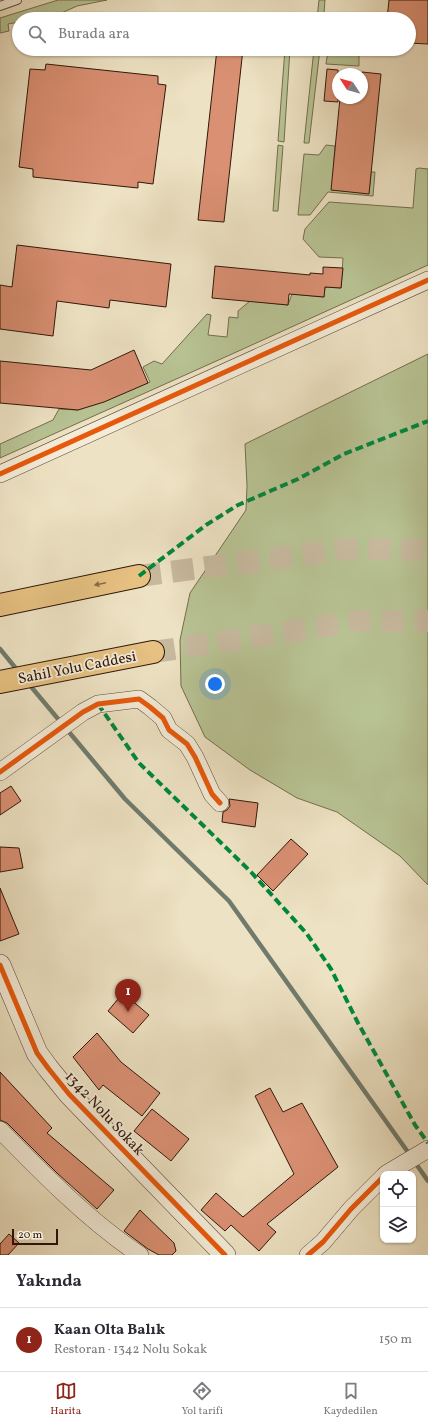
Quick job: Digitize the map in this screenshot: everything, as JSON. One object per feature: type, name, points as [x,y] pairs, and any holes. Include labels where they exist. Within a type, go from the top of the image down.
[{"type":"highway","points":[[5,604],[139,576]]},
{"type":"highway","name":"Sahil Yolu Caddesi","points":[[0,682],[154,652]]},
{"type":"street","points":[[0,474],[428,280]]},
{"type":"street","points":[[0,772],[83,712],[98,704],[139,699],[150,706],[163,718],[169,730],[187,744],[195,757],[212,794],[220,803]]},
{"type":"street","name":"1342 Nolu Sokak","points":[[0,965],[37,1053],[48,1068],[69,1094],[225,1255]]},
{"type":"street","points":[[0,1130],[40,1171],[117,1240],[140,1255]]},
{"type":"street","points":[[392,1171],[428,1149]]},
{"type":"street","points":[[308,1255],[322,1242],[351,1209],[380,1182]]},
{"type":"lane","points":[[0,6],[17,0]]},
{"type":"green space","points":[[58,0],[107,0],[77,6],[64,12],[19,12]]},
{"type":"green space","points":[[319,0],[325,0],[324,12],[318,12]]},
{"type":"green space","points":[[12,14],[12,23],[8,24],[9,31],[0,33],[0,18]]},
{"type":"green space","points":[[284,56],[290,56],[284,142],[278,141]]},
{"type":"green space","points":[[313,56],[319,56],[309,143],[304,143]]},
{"type":"green space","points":[[327,56],[359,56],[359,66],[326,64]]},
{"type":"green space","points":[[278,145],[283,146],[278,211],[273,211]]},
{"type":"green space","points":[[326,145],[335,146],[332,190],[369,193],[371,172],[375,172],[373,196],[328,192],[310,215],[298,215],[304,154],[319,155]]},
{"type":"green space","points":[[416,169],[428,169],[428,265],[0,458],[0,444],[53,420],[59,409],[78,410],[150,382],[143,367],[154,361],[162,364],[207,314],[211,315],[208,335],[227,337],[229,317],[238,318],[238,311],[250,301],[288,305],[292,294],[324,297],[325,287],[341,288],[343,258],[319,257],[303,239],[305,229],[329,202],[413,208]]},
{"type":"green space","points":[[428,354],[428,885],[400,856],[337,812],[297,798],[250,770],[205,737],[181,686],[180,640],[190,593],[246,510],[247,486],[245,444]]},
{"type":"building","points":[[389,0],[428,0],[428,44],[416,43],[416,12],[388,12]]},
{"type":"building","points":[[216,56],[242,56],[224,222],[198,220]]},
{"type":"building","points":[[46,64],[158,76],[158,84],[166,85],[153,184],[138,182],[138,188],[33,177],[33,169],[19,167],[30,69],[45,70]]},
{"type":"building","points":[[327,69],[332,69],[332,102],[324,101]]},
{"type":"building","points":[[368,73],[381,74],[369,194],[331,190],[339,104],[368,104]]},
{"type":"building","points":[[17,245],[171,264],[166,307],[110,300],[109,308],[57,301],[53,336],[0,329],[0,285],[12,287]]},
{"type":"building","points":[[215,266],[310,275],[310,273],[323,274],[323,267],[343,268],[341,288],[325,287],[324,297],[289,294],[288,305],[212,298]]},
{"type":"building","points":[[134,350],[148,383],[104,402],[78,410],[0,403],[0,361],[91,370]]},
{"type":"building","points":[[11,786],[21,801],[0,815],[0,793]]},
{"type":"building","points":[[229,799],[258,803],[255,827],[222,822],[223,812],[230,806]]},
{"type":"building","points":[[291,839],[308,854],[273,891],[257,875]]},
{"type":"building","points":[[0,847],[19,848],[23,868],[0,872]]},
{"type":"building","points":[[0,888],[19,934],[0,941]]},
{"type":"building","points":[[123,993],[149,1015],[133,1033],[108,1011]]},
{"type":"building","points":[[97,1033],[121,1062],[160,1093],[142,1116],[103,1085],[99,1090],[73,1057]]},
{"type":"building","points":[[0,1072],[52,1128],[47,1133],[114,1190],[97,1209],[57,1173],[7,1123],[0,1120]]},
{"type":"building","points":[[270,1088],[283,1112],[302,1103],[338,1167],[267,1224],[276,1232],[259,1251],[231,1225],[225,1231],[201,1210],[216,1193],[243,1217],[294,1174],[255,1096]]},
{"type":"building","points":[[152,1109],[189,1139],[171,1161],[134,1131]]},
{"type":"building","points":[[140,1210],[174,1243],[176,1251],[172,1255],[159,1255],[148,1249],[124,1231]]},
{"type":"building","points":[[9,1234],[19,1243],[8,1255],[0,1255],[0,1244]]},
{"type":"waterway","points":[[0,649],[18,671]]},
{"type":"waterway","points":[[28,683],[125,799],[229,901],[410,1155]]},
{"type":"waterway","points":[[414,1161],[428,1181]]},
{"type":"tunnel","points":[[139,576],[347,549],[428,550]]},
{"type":"tunnel","points":[[153,652],[361,621],[428,621]]},
{"type":"marked path","points":[[139,576],[206,525],[238,505],[298,479],[344,454],[428,421]]},
{"type":"marked path","points":[[98,704],[139,763],[251,872],[307,934],[331,969],[358,1023],[415,1125],[428,1143]]},
{"type":"cycle path","points":[[0,474],[428,280]]},
{"type":"cycle path","points":[[0,772],[83,712],[98,704],[139,699],[163,718],[169,730],[187,744],[195,757],[212,794],[220,803]]},
{"type":"cycle path","points":[[0,965],[37,1053],[48,1068],[69,1094],[225,1255]]},
{"type":"cycle path","points":[[308,1255],[323,1242],[351,1209],[380,1180]]},
{"type":"place","name":"Kaan Olta Balık","points":[[128,1012]]}]
